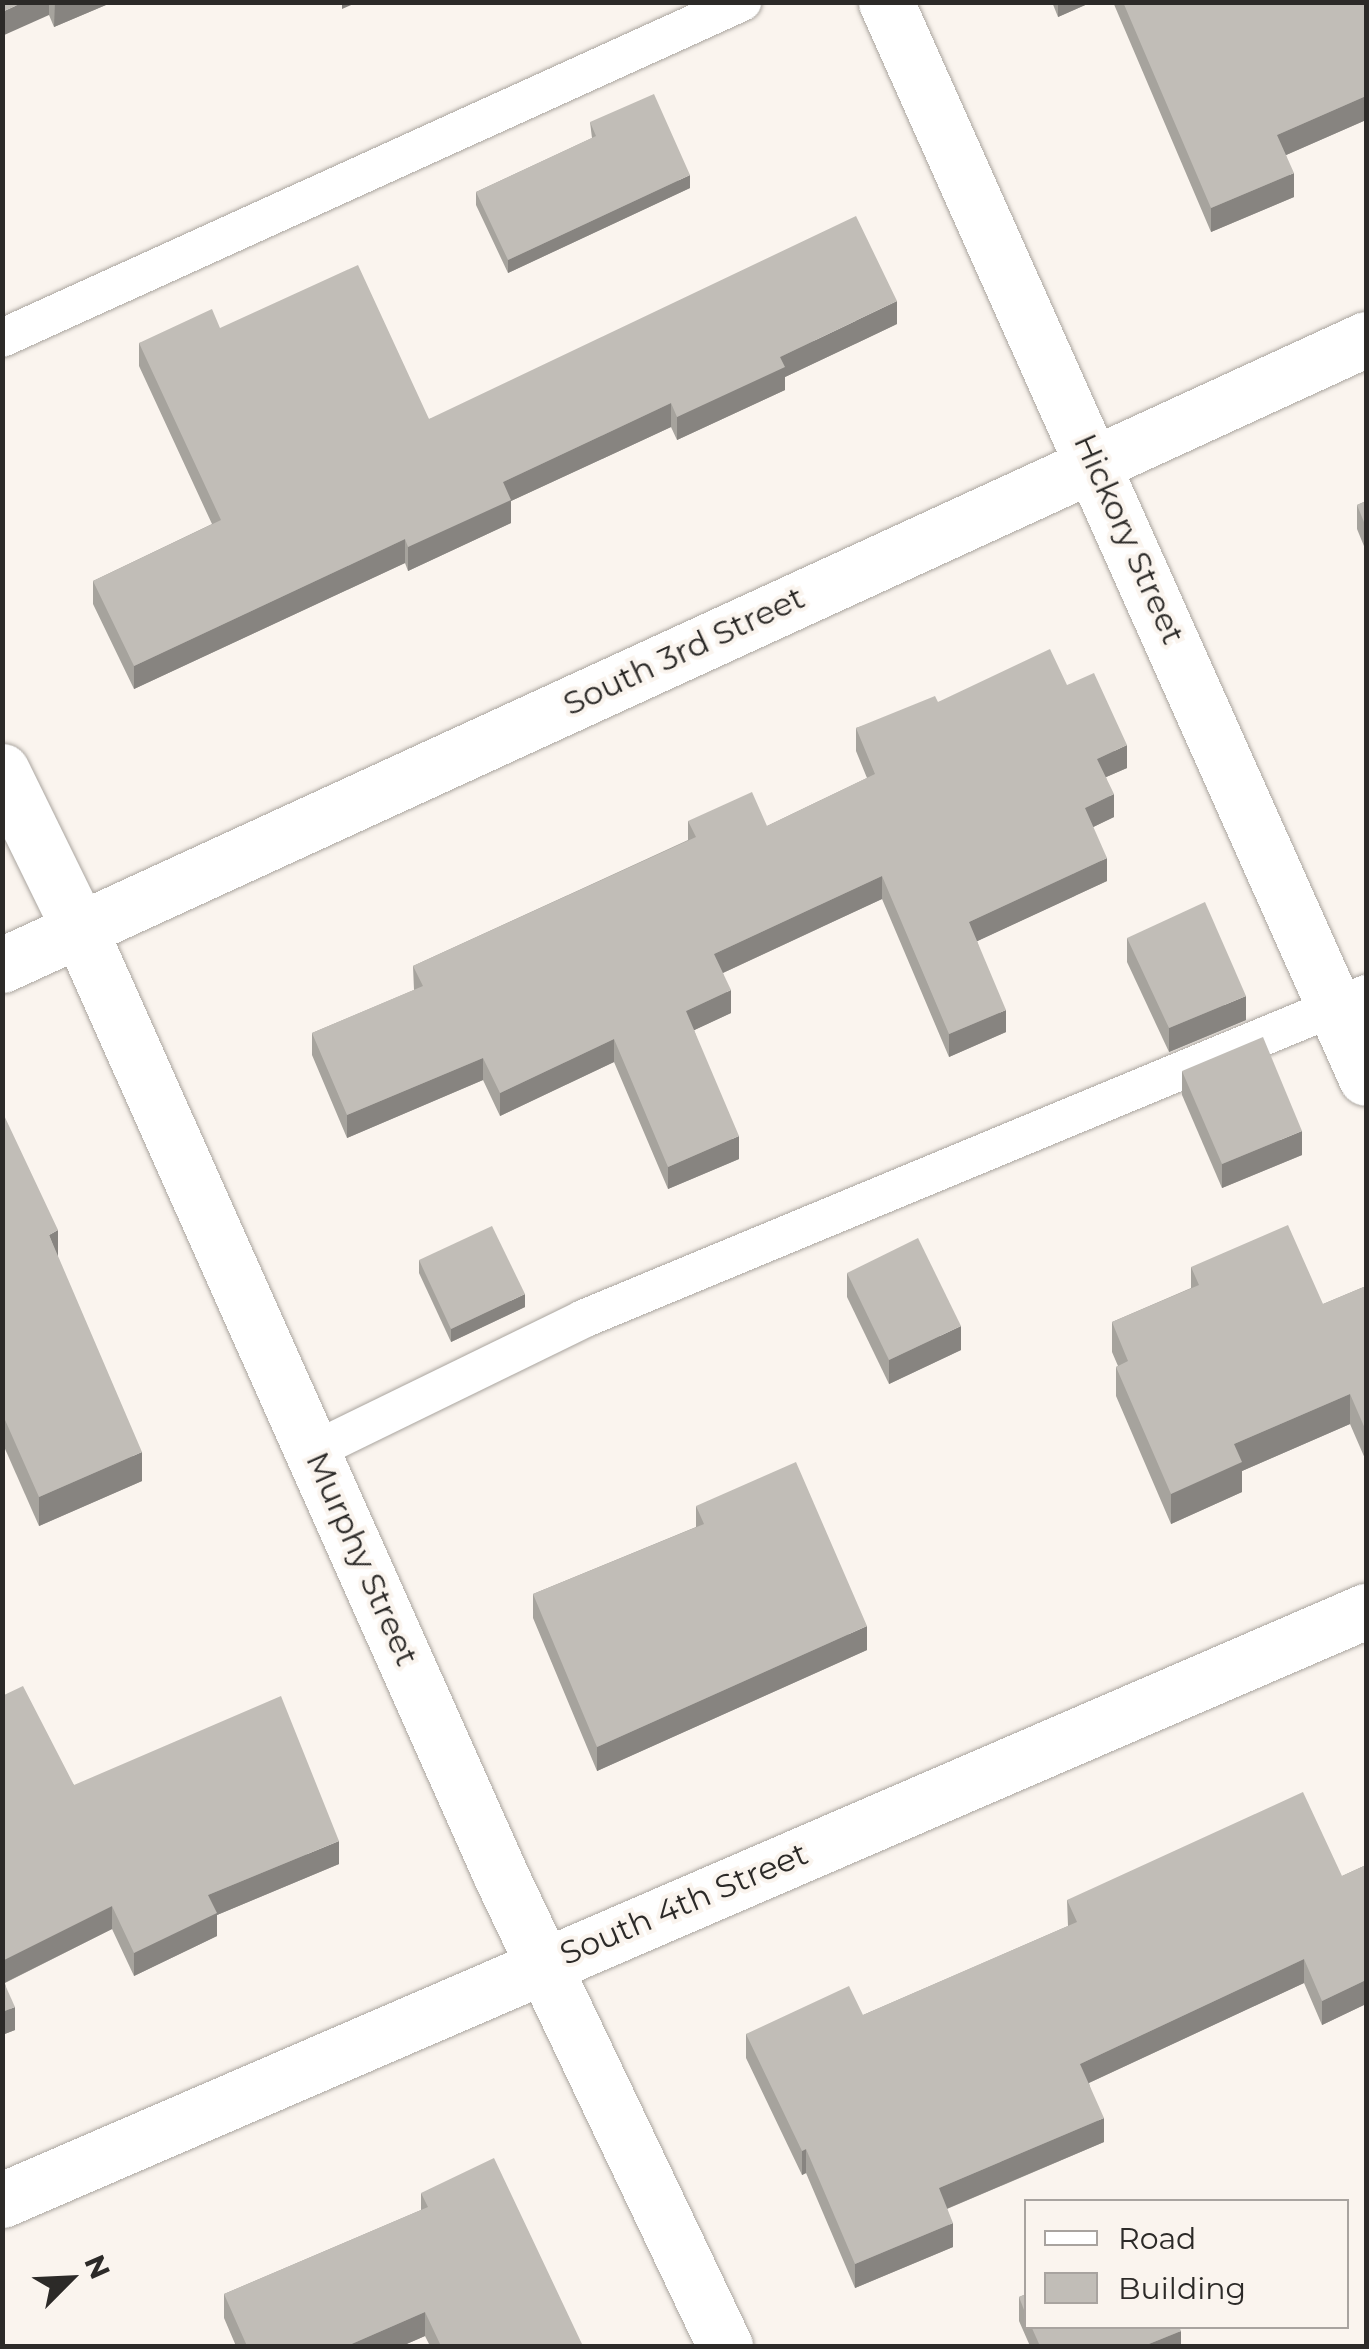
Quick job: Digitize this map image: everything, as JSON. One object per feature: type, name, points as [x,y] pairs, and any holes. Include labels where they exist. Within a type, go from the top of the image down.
[{"type":"street","name":"Hickory Street","points":[[886,2],[1096,462],[1350,1001],[1366,1078]]},
{"type":"street","name":"South 3rd Street","points":[[2,964],[1366,339]]},
{"type":"street","name":"Murphy Street","points":[[2,771],[80,928],[543,1964],[725,2346]]},
{"type":"street","name":"South 4th Street","points":[[2,2200],[1366,1612]]},
{"type":"lane","points":[[2,338],[742,2]]},
{"type":"lane","points":[[314,1450],[583,1319],[1350,1001]]},
{"type":"building","points":[[2,2],[24,2],[2,12]]},
{"type":"building","points":[[1123,2],[1366,2],[1366,96],[1277,135],[1294,173],[1211,208]]},
{"type":"building","points":[[654,94],[690,175],[508,260],[476,192],[596,136],[590,122]]},
{"type":"building","points":[[856,216],[897,301],[780,357],[785,367],[677,417],[671,403],[503,482],[511,500],[408,547],[405,539],[134,666],[93,581],[221,520],[139,343],[212,309],[220,328],[358,265],[429,419]]},
{"type":"building","points":[[1366,501],[1366,527],[1357,505]]},
{"type":"building","points":[[1050,649],[1067,685],[1094,673],[1127,745],[1097,759],[1114,794],[1085,808],[1107,858],[969,922],[1006,1010],[949,1034],[882,876],[714,954],[731,990],[686,1011],[739,1136],[668,1167],[614,1039],[500,1093],[483,1058],[347,1115],[312,1033],[423,986],[413,966],[696,837],[688,821],[752,792],[767,826],[875,774],[856,728],[935,696],[938,702]]},
{"type":"building","points":[[1205,902],[1246,996],[1169,1028],[1127,938]]},
{"type":"building","points":[[1263,1037],[1302,1131],[1222,1164],[1182,1071]]},
{"type":"building","points":[[2,1111],[58,1230],[49,1235],[142,1452],[39,1497],[2,1413]]},
{"type":"building","points":[[1288,1225],[1323,1304],[1366,1286],[1366,1431],[1350,1394],[1234,1444],[1242,1462],[1171,1494],[1116,1367],[1128,1361],[1112,1322],[1199,1285],[1191,1267]]},
{"type":"building","points":[[492,1226],[525,1294],[451,1329],[419,1260]]},
{"type":"building","points":[[918,1238],[961,1326],[889,1360],[847,1273]]},
{"type":"building","points":[[796,1462],[867,1626],[597,1747],[533,1594],[704,1524],[696,1506]]},
{"type":"building","points":[[23,1686],[74,1785],[281,1696],[339,1841],[208,1895],[217,1913],[134,1953],[112,1906],[2,1961],[2,1696]]},
{"type":"building","points":[[1303,1792],[1342,1876],[1366,1865],[1366,1980],[1322,2001],[1304,1959],[1080,2064],[1104,2118],[939,2188],[953,2223],[855,2264],[806,2149],[802,2151],[746,2034],[849,1986],[863,2015],[1077,1922],[1067,1900]]},
{"type":"building","points":[[2,1978],[15,2007],[2,2012]]},
{"type":"building","points":[[494,2158],[582,2344],[441,2346],[425,2312],[347,2346],[247,2346],[224,2294],[428,2207],[421,2193]]},
{"type":"building","points":[[1032,2329],[1181,2331],[1144,2346],[1040,2346]]}]
